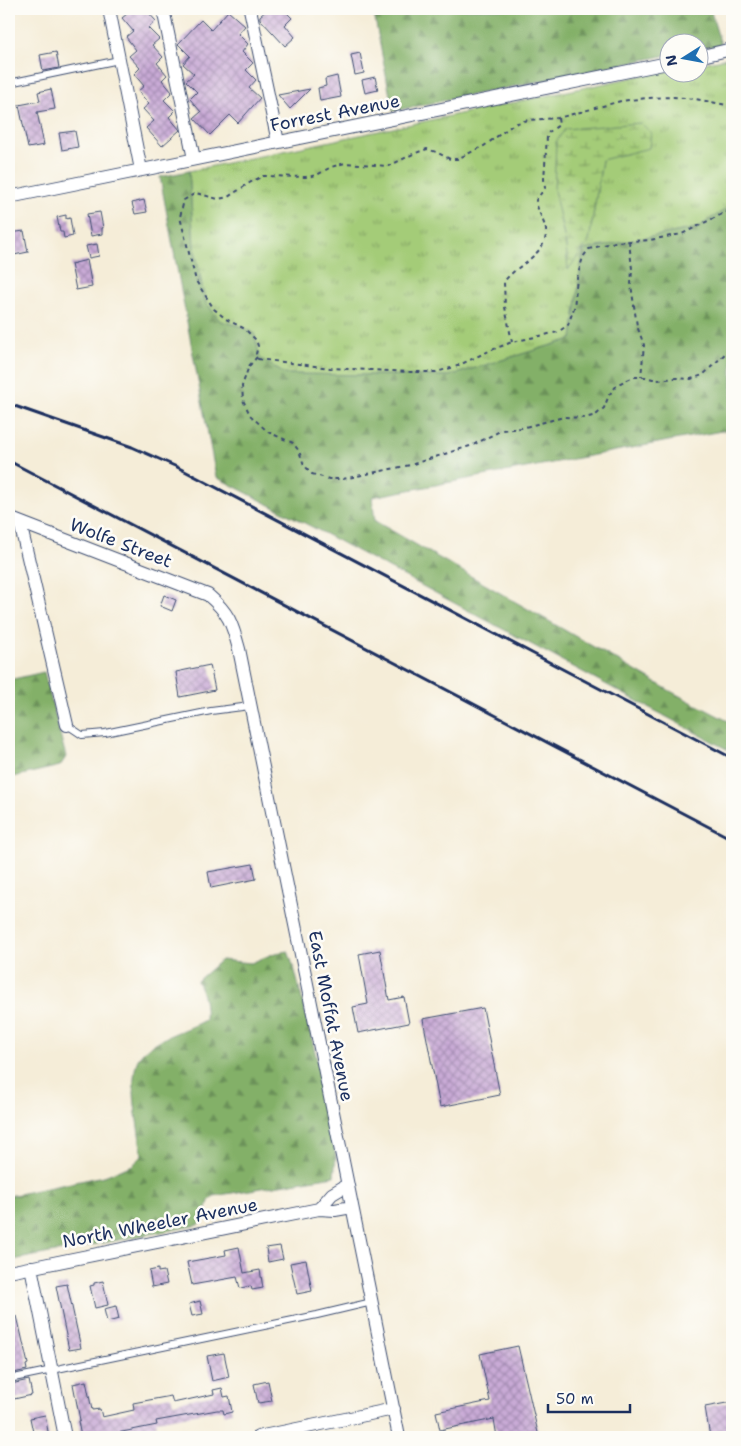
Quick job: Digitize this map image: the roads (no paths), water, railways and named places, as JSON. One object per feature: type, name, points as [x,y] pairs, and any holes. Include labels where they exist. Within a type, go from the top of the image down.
[{"type":"street","points":[[109,9],[141,170]]},
{"type":"street","points":[[163,9],[194,159]]},
{"type":"street","points":[[250,9],[278,142]]},
{"type":"street","points":[[708,55],[732,50]]},
{"type":"street","name":"Forrest Avenue","points":[[9,196],[658,65]]},
{"type":"street","points":[[14,520],[67,725]]},
{"type":"street","name":"Wolfe Street","points":[[14,520],[208,595],[219,605]]},
{"type":"street","name":"East Moffat Avenue","points":[[219,605],[232,627],[250,706],[400,1437]]},
{"type":"street","points":[[319,1209],[332,1194],[347,1185]]},
{"type":"street","name":"North Wheeler Avenue","points":[[9,1272],[319,1209],[335,1210],[352,1207]]},
{"type":"street","points":[[31,1267],[65,1437]]},
{"type":"street","points":[[258,1437],[394,1409]]},
{"type":"lane","points":[[9,82],[119,60]]},
{"type":"lane","points":[[67,725],[82,735],[105,733],[211,711],[250,706]]},
{"type":"lane","points":[[9,1379],[372,1302]]},
{"type":"railway","points":[[9,404],[132,447],[177,467],[732,758]]},
{"type":"railway","points":[[9,461],[732,839]]}]
